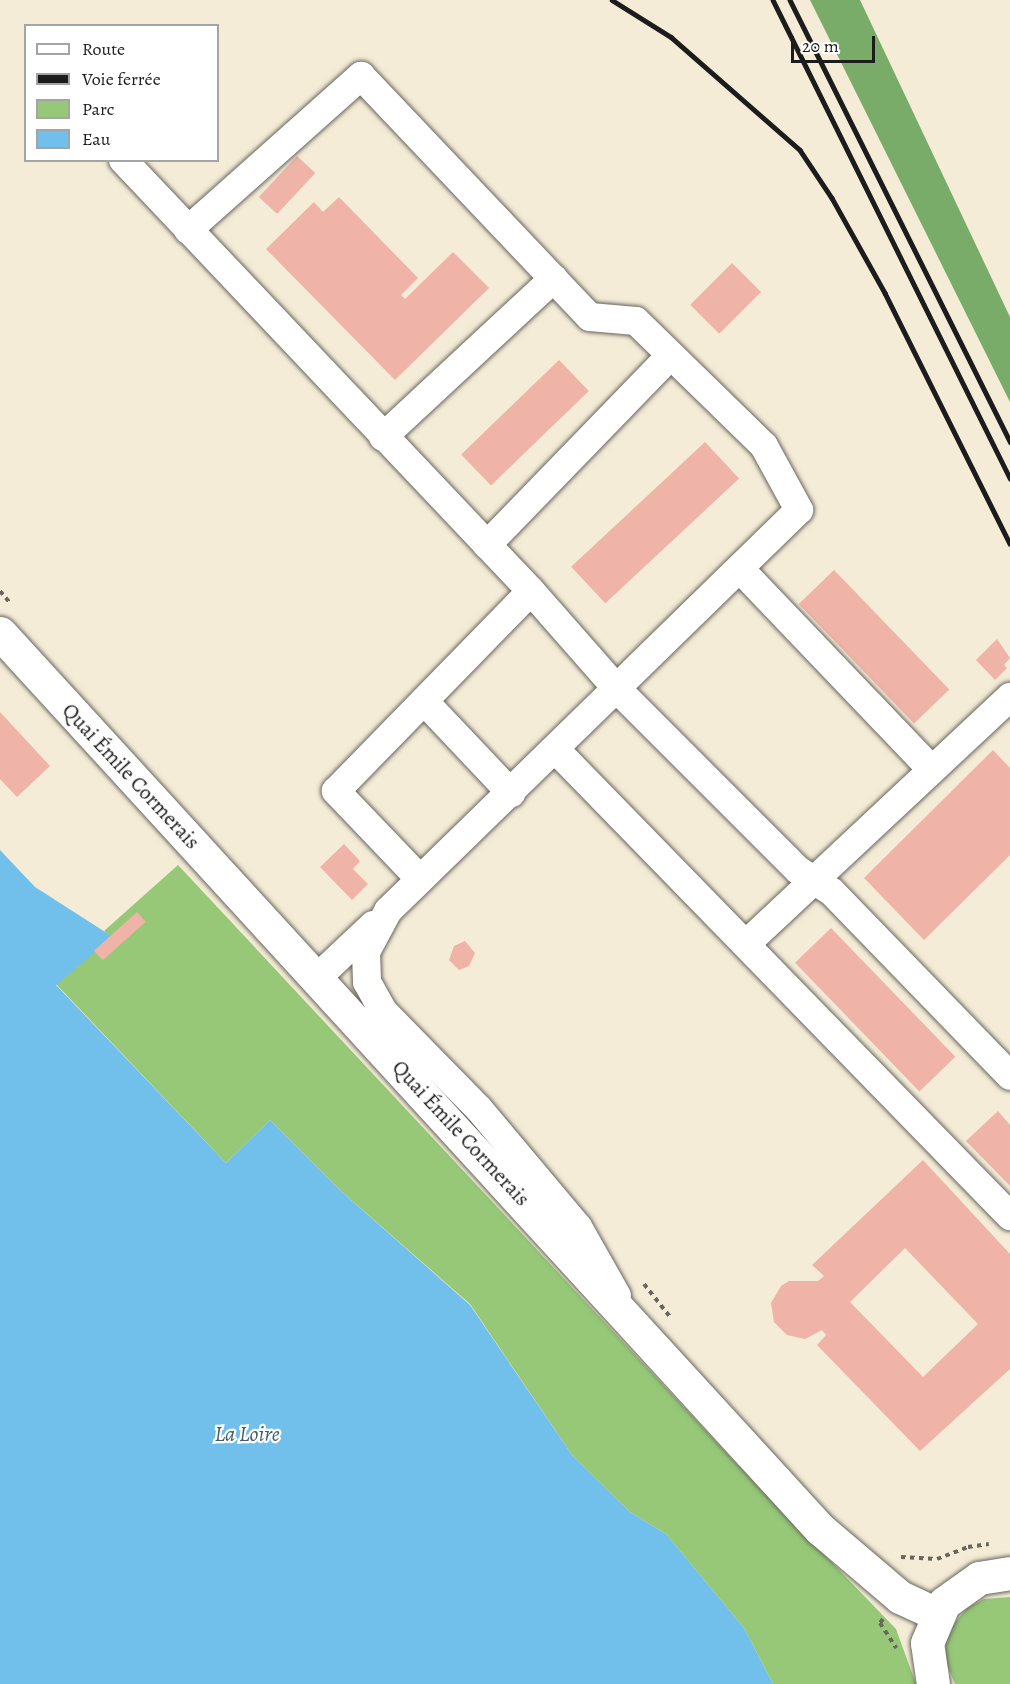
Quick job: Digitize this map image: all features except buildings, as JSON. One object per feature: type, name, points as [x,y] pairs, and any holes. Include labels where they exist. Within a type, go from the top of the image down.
[{"type":"main road","name":"Quai Émile Cormerais","points":[[0,633],[629,1316],[820,1529],[900,1596],[936,1614]]},
{"type":"main road","points":[[933,1684],[927,1643],[936,1614],[966,1584],[992,1574],[1010,1574]]},
{"type":"lane","points":[[188,230],[361,76],[590,317],[636,321],[764,446],[799,510],[618,690],[317,978]]},
{"type":"lane","points":[[125,162],[531,591],[618,690],[798,870],[832,892],[1010,1076]]},
{"type":"lane","points":[[383,437],[554,278]]},
{"type":"lane","points":[[486,545],[671,355]]},
{"type":"lane","points":[[740,569],[932,770]]},
{"type":"lane","points":[[420,879],[336,791],[531,591]]},
{"type":"lane","points":[[746,944],[1010,697]]},
{"type":"lane","points":[[424,701],[511,793]]},
{"type":"lane","points":[[556,750],[1010,1216]]},
{"type":"lane","points":[[392,907],[366,952],[367,982],[383,1011],[479,1109],[578,1227],[629,1316]]},
{"type":"path","points":[[897,1656],[896,1647],[880,1623],[900,1596]]},
{"type":"green space","points":[[810,0],[860,0],[1010,317],[1010,402]]},
{"type":"green space","points":[[178,865],[735,1462],[896,1629],[916,1684],[773,1684],[744,1628],[666,1534],[630,1512],[572,1455],[470,1304],[342,1192],[270,1120],[226,1163],[56,984],[112,937],[104,931]]},
{"type":"green space","points":[[1010,1597],[1010,1684],[955,1684],[946,1662],[946,1642],[954,1624],[967,1608],[984,1599]]},
{"type":"water","name":"La Loire","points":[[0,850],[35,887],[113,937],[56,985],[226,1163],[270,1120],[342,1192],[470,1305],[572,1455],[630,1512],[666,1534],[744,1628],[773,1684],[0,1684]]},
{"type":"railway","points":[[612,0],[671,37],[800,150],[832,198],[885,293],[1010,544]]},
{"type":"railway","points":[[773,0],[1010,478]]},
{"type":"railway","points":[[790,0],[1010,442]]}]
